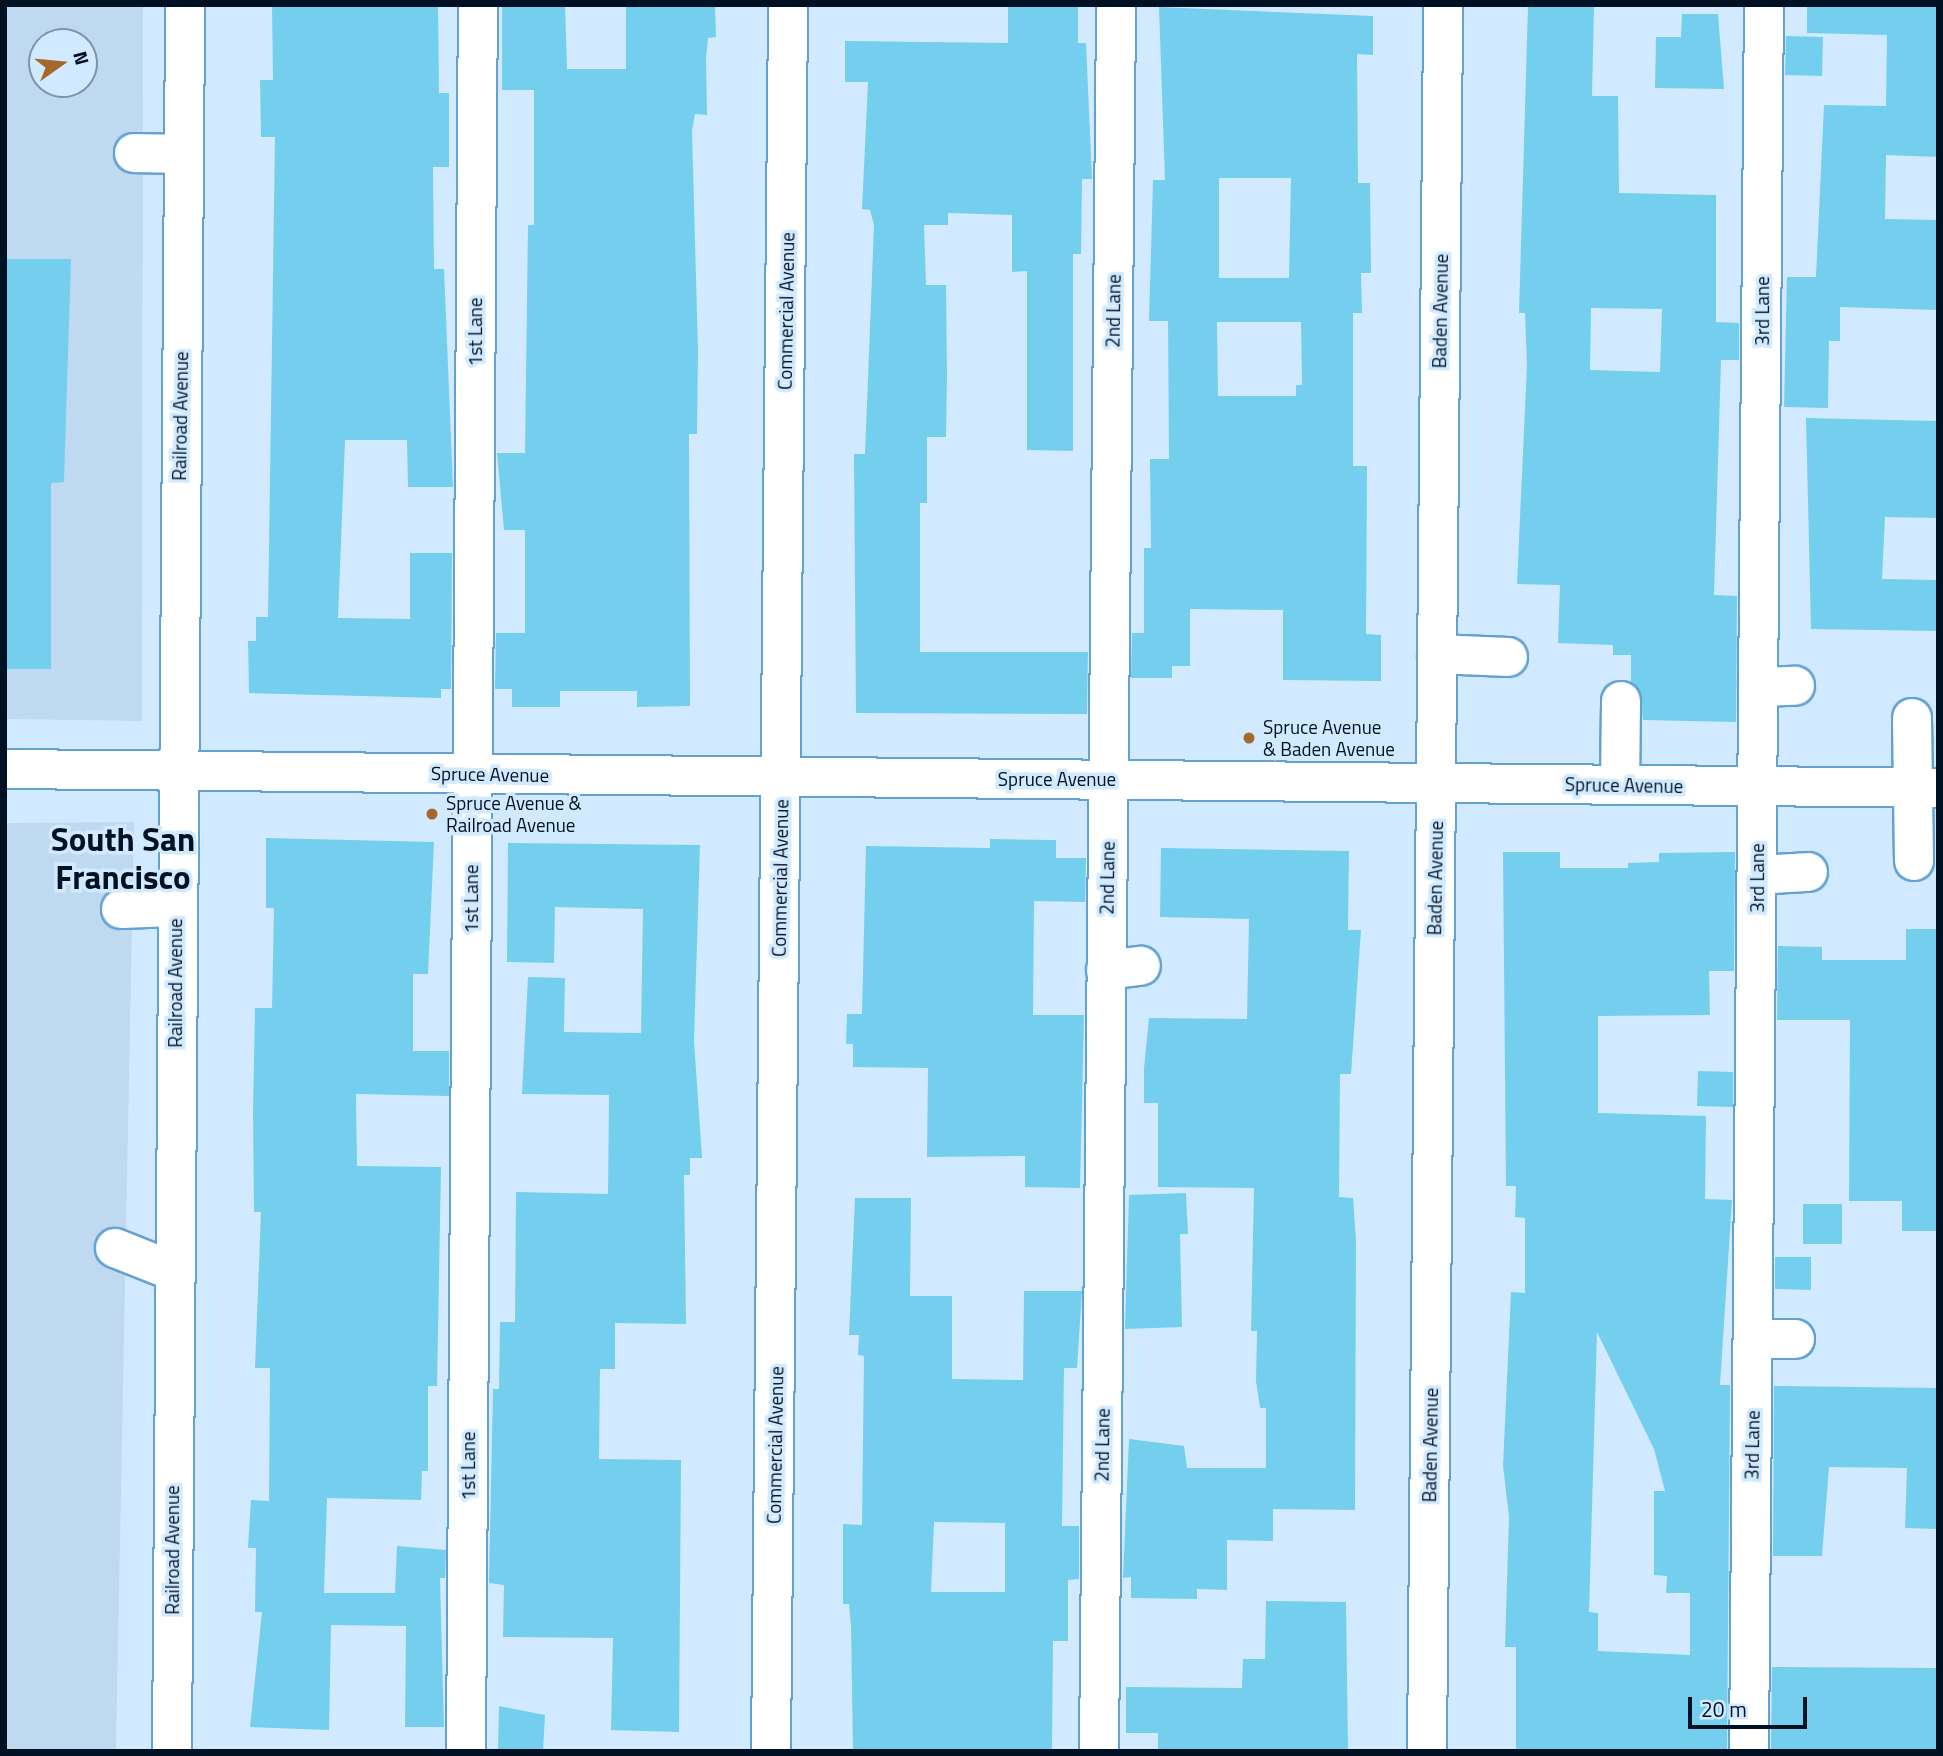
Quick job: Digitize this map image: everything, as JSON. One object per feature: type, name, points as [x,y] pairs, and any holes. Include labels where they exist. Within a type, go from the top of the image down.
[{"type":"street","name":"Railroad Avenue","points":[[172,1751],[176,771],[185,5]]},
{"type":"street","name":"1st Lane","points":[[466,1751],[478,5]]},
{"type":"street","name":"Commercial Avenue","points":[[772,1751],[789,5]]},
{"type":"street","name":"2nd Lane","points":[[1099,1751],[1124,968],[1108,780],[1116,5]]},
{"type":"street","name":"Baden Avenue","points":[[1427,1751],[1443,5]]},
{"type":"street","name":"3rd Lane","points":[[1749,1751],[1758,786],[1777,686],[1764,5]]},
{"type":"street","points":[[134,153],[184,155]]},
{"type":"street","points":[[1437,654],[1508,657]]},
{"type":"street","points":[[1619,785],[1621,701]]},
{"type":"street","points":[[1912,718],[1927,788],[1914,861]]},
{"type":"street","name":"Spruce Avenue","points":[[5,769],[1927,788]]},
{"type":"street","points":[[1757,875],[1808,872]]},
{"type":"street","points":[[121,909],[175,907]]},
{"type":"street","points":[[115,1248],[173,1271]]},
{"type":"street","points":[[1753,1339],[1795,1339]]},
{"type":"shaded area","points":[[5,5],[143,5],[142,721],[5,719]]},
{"type":"shaded area","points":[[134,822],[116,1751],[5,1751],[5,823]]},
{"type":"building","points":[[272,5],[438,5],[439,93],[449,93],[449,167],[433,167],[434,269],[444,269],[453,487],[408,487],[407,440],[345,440],[338,618],[410,619],[410,553],[452,553],[451,689],[441,689],[441,698],[249,693],[248,641],[256,641],[256,617],[268,617],[275,137],[261,137],[260,80],[273,80]]},
{"type":"building","points":[[502,5],[565,5],[567,69],[626,69],[626,5],[715,5],[716,37],[708,38],[706,58],[707,115],[695,114],[692,131],[698,351],[697,434],[689,434],[690,706],[637,707],[637,691],[560,691],[560,707],[512,707],[512,689],[495,689],[496,633],[525,633],[525,530],[504,530],[497,453],[525,453],[528,225],[534,225],[534,90],[502,90]]},
{"type":"building","points":[[1008,5],[1078,5],[1078,43],[1086,43],[1092,179],[1082,179],[1081,254],[1073,254],[1073,451],[1027,450],[1027,271],[1012,272],[1012,215],[948,213],[948,225],[924,225],[926,285],[946,285],[947,376],[946,437],[927,437],[927,503],[920,503],[920,652],[1088,652],[1087,714],[856,713],[854,454],[865,454],[874,225],[870,210],[862,209],[868,82],[845,82],[845,41],[1008,43]]},
{"type":"building","points":[[1807,5],[1938,5],[1938,157],[1886,155],[1885,219],[1938,220],[1938,310],[1840,307],[1840,341],[1829,341],[1828,408],[1784,407],[1787,277],[1816,277],[1824,105],[1886,106],[1887,35],[1807,33]]},
{"type":"building","points":[[1528,6],[1594,7],[1592,96],[1618,96],[1619,193],[1716,195],[1716,322],[1739,323],[1739,360],[1721,360],[1714,595],[1737,596],[1736,722],[1643,720],[1640,691],[1631,682],[1631,655],[1613,655],[1613,645],[1558,643],[1560,585],[1517,584],[1527,364],[1525,313],[1519,313]],"holes":[[[1591,308],[1662,309],[1660,372],[1590,370]]]},
{"type":"building","points":[[1159,7],[1373,16],[1373,55],[1357,54],[1358,183],[1370,183],[1371,273],[1361,273],[1362,313],[1353,313],[1353,466],[1367,466],[1366,634],[1381,635],[1381,681],[1283,680],[1283,610],[1190,609],[1190,666],[1172,666],[1172,678],[1131,678],[1132,633],[1144,633],[1144,548],[1151,548],[1150,459],[1169,459],[1168,321],[1149,321],[1153,180],[1165,180]],"holes":[[[1219,178],[1291,178],[1289,278],[1219,278]],[[1217,322],[1301,322],[1302,385],[1296,385],[1296,396],[1218,396]]]},
{"type":"building","points":[[1682,14],[1718,14],[1724,89],[1655,88],[1656,37],[1681,37]]},
{"type":"building","points":[[1786,36],[1823,37],[1822,76],[1785,75]]},
{"type":"building","points":[[5,259],[71,259],[64,482],[51,483],[51,669],[5,669]]},
{"type":"building","points":[[1806,418],[1938,421],[1938,518],[1885,517],[1882,579],[1938,580],[1938,631],[1811,629]]},
{"type":"building","points":[[266,838],[434,842],[428,974],[413,974],[413,1051],[449,1051],[449,1096],[356,1094],[357,1166],[441,1167],[437,1386],[428,1386],[428,1471],[422,1471],[421,1500],[327,1498],[324,1593],[395,1593],[397,1546],[446,1550],[445,1578],[440,1578],[444,1727],[405,1727],[406,1626],[331,1625],[329,1730],[250,1727],[262,1612],[255,1612],[256,1548],[248,1548],[251,1500],[269,1501],[270,1368],[255,1368],[261,1212],[254,1212],[253,1112],[255,1008],[272,1008],[274,908],[266,908]]},
{"type":"building","points":[[990,839],[1056,840],[1056,858],[1086,858],[1085,902],[1034,901],[1033,1015],[1084,1015],[1080,1188],[1025,1187],[1025,1156],[927,1157],[928,1068],[853,1067],[853,1044],[846,1044],[847,1014],[862,1014],[866,846],[990,848]]},
{"type":"building","points":[[508,843],[700,845],[694,1041],[702,1158],[690,1158],[690,1175],[684,1175],[686,1324],[615,1323],[615,1369],[600,1369],[599,1459],[681,1460],[679,1732],[611,1730],[613,1638],[503,1637],[504,1585],[489,1583],[493,1389],[499,1389],[500,1322],[515,1322],[516,1192],[608,1194],[609,1095],[522,1094],[528,977],[565,978],[564,1032],[641,1033],[643,909],[555,907],[554,963],[507,962]]},
{"type":"building","points":[[1161,848],[1349,851],[1348,930],[1361,930],[1351,1074],[1340,1074],[1339,1197],[1353,1198],[1356,1241],[1355,1510],[1273,1509],[1273,1541],[1227,1540],[1227,1590],[1197,1589],[1197,1599],[1131,1598],[1131,1577],[1123,1578],[1129,1439],[1184,1446],[1187,1468],[1266,1468],[1266,1408],[1260,1408],[1256,1381],[1257,1331],[1251,1331],[1254,1188],[1158,1187],[1158,1103],[1144,1103],[1144,1068],[1149,1018],[1247,1019],[1249,919],[1160,917]]},
{"type":"building","points":[[1503,852],[1560,852],[1560,868],[1628,868],[1628,863],[1659,862],[1659,853],[1735,852],[1734,971],[1709,971],[1710,1015],[1598,1016],[1598,1113],[1706,1116],[1705,1199],[1732,1200],[1720,1385],[1730,1385],[1727,1751],[1516,1751],[1516,1647],[1505,1647],[1509,1517],[1503,1466],[1511,1292],[1525,1293],[1525,1218],[1515,1217],[1516,1186],[1506,1186]],"holes":[[[1597,1332],[1654,1449],[1665,1491],[1654,1491],[1654,1575],[1667,1576],[1666,1593],[1690,1593],[1690,1655],[1598,1651],[1598,1613],[1589,1612]]]},
{"type":"building","points":[[1906,929],[1938,929],[1938,1231],[1902,1231],[1902,1201],[1849,1201],[1850,1020],[1777,1020],[1778,946],[1822,947],[1822,960],[1906,960]]},
{"type":"building","points":[[1698,1071],[1733,1072],[1733,1107],[1697,1106]]},
{"type":"building","points":[[1186,1193],[1188,1234],[1180,1234],[1182,1327],[1125,1329],[1129,1195]]},
{"type":"building","points":[[855,1198],[911,1198],[910,1296],[952,1296],[952,1379],[1023,1380],[1024,1291],[1082,1291],[1077,1368],[1064,1368],[1062,1526],[1079,1526],[1079,1579],[1068,1580],[1068,1641],[1053,1641],[1052,1751],[853,1751],[851,1626],[849,1604],[843,1604],[843,1524],[862,1525],[864,1356],[858,1355],[859,1335],[849,1335]],"holes":[[[934,1522],[1005,1523],[1005,1592],[931,1592]]]},
{"type":"building","points":[[1803,1204],[1842,1204],[1842,1244],[1803,1244]]},
{"type":"building","points":[[1775,1257],[1811,1257],[1811,1290],[1775,1289]]},
{"type":"building","points":[[1774,1386],[1938,1388],[1938,1529],[1905,1528],[1907,1468],[1829,1467],[1822,1556],[1773,1556]]},
{"type":"building","points":[[1266,1601],[1346,1602],[1348,1751],[1158,1751],[1158,1733],[1126,1733],[1126,1687],[1242,1688],[1243,1659],[1265,1659]]},
{"type":"building","points":[[1772,1667],[1938,1668],[1938,1751],[1771,1751]]},
{"type":"building","points":[[499,1706],[545,1715],[543,1751],[498,1751]]},
{"type":"place","name":"Spruce Avenue & Baden Avenue","points":[[1249,738]]},
{"type":"place","name":"Spruce Avenue & Railroad Avenue","points":[[432,814]]},
{"type":"district","name":"South San Francisco","points":[[123,859]]}]
